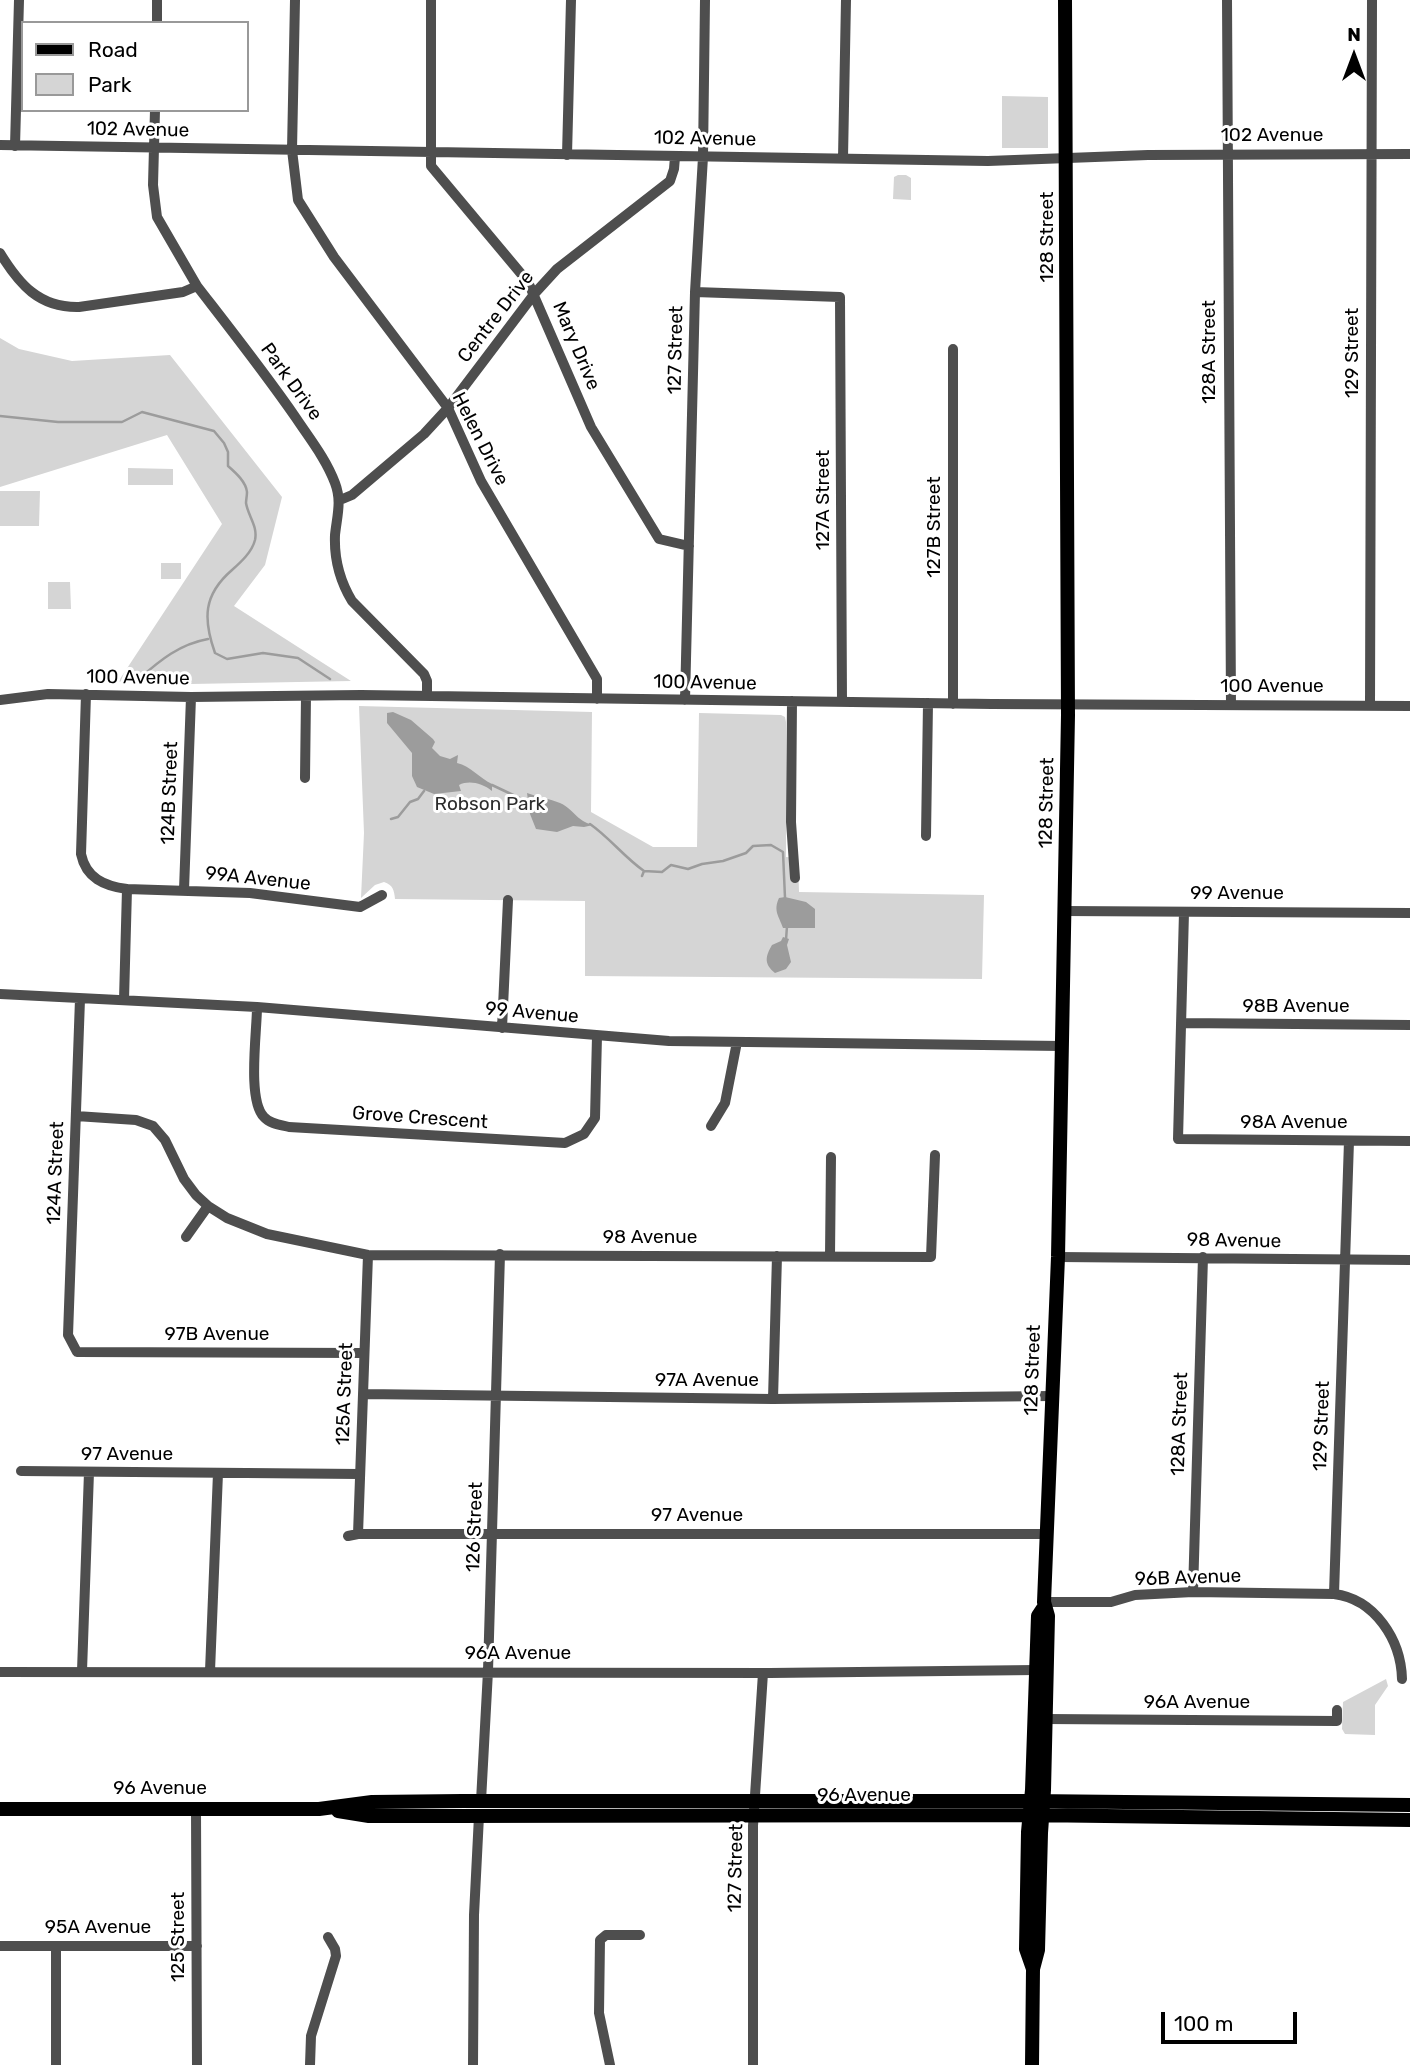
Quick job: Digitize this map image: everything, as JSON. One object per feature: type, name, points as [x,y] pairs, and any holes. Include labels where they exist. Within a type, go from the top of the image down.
[{"type":"main road","name":"128 Street","points":[[1032,2065],[1033,1969],[1026,1950],[1045,1719],[1048,1616],[1044,1604],[1058,1258],[1069,705],[1065,0]]},
{"type":"main road","name":"128 Street","points":[[1036,1808],[1035,1670],[1038,1616],[1044,1604]]},
{"type":"main road","name":"96 Avenue","points":[[480,1809],[504,1801],[755,1809]]},
{"type":"main road","name":"96 Avenue","points":[[0,1809],[319,1808],[372,1802],[480,1809],[1410,1805]]},
{"type":"main road","points":[[1209,1817],[1237,1804]]},
{"type":"main road","points":[[1262,1818],[1282,1804]]},
{"type":"main road","name":"96 Avenue","points":[[1036,1808],[1209,1817],[1410,1820]]},
{"type":"street","points":[[15,146],[19,0]]},
{"type":"street","points":[[157,0],[157,21]]},
{"type":"street","points":[[292,150],[295,0]]},
{"type":"street","points":[[430,152],[431,0]]},
{"type":"street","points":[[567,155],[570,0]]},
{"type":"street","name":"127 Street","points":[[685,700],[695,292],[703,157],[705,0]]},
{"type":"street","points":[[844,158],[846,0]]},
{"type":"street","name":"128A Street","points":[[1227,0],[1231,705]]},
{"type":"street","name":"129 Street","points":[[1370,705],[1372,0]]},
{"type":"street","points":[[155,112],[155,148]]},
{"type":"street","name":"102 Avenue","points":[[0,145],[988,161],[1227,154],[1410,154]]},
{"type":"street","name":"Park Drive","points":[[155,148],[153,185],[157,217],[197,286],[266,375],[313,442],[331,475],[340,500],[336,552],[338,570],[345,590],[352,601],[424,674],[427,696]]},
{"type":"street","name":"Helen Drive","points":[[292,150],[298,200],[334,257],[448,408],[481,481],[597,679],[597,699]]},
{"type":"street","name":"Mary Drive","points":[[430,152],[431,166],[535,293],[591,427],[660,539],[689,546]]},
{"type":"street","name":"Centre Drive","points":[[340,500],[352,495],[424,435],[448,408],[535,293],[557,269],[670,181],[675,157]]},
{"type":"street","points":[[0,253],[14,276],[27,290],[43,300],[64,306],[79,307],[183,292],[197,286]]},
{"type":"street","name":"127A Street","points":[[695,292],[840,298],[842,702]]},
{"type":"street","name":"127B Street","points":[[953,349],[953,704]]},
{"type":"street","name":"100 Avenue","points":[[0,700],[40,694],[86,694],[953,704],[1410,706]]},
{"type":"street","points":[[86,694],[82,859],[94,878],[108,885],[127,889],[124,1000]]},
{"type":"street","points":[[305,778],[306,696]]},
{"type":"street","name":"124B Street","points":[[184,890],[191,697]]},
{"type":"street","points":[[792,701],[791,822],[795,878]]},
{"type":"street","points":[[926,836],[928,703]]},
{"type":"street","name":"99A Avenue","points":[[127,889],[250,893],[360,907],[383,895]]},
{"type":"street","points":[[502,1028],[508,900]]},
{"type":"street","name":"99 Avenue","points":[[1064,911],[1410,913]]},
{"type":"street","points":[[1181,1023],[1184,912]]},
{"type":"street","name":"99 Avenue","points":[[0,995],[257,1007],[669,1041],[1061,1046]]},
{"type":"street","name":"124A Street","points":[[74,1346],[68,1335],[80,999]]},
{"type":"street","name":"Grove Crescent","points":[[257,1007],[255,1086],[258,1107],[266,1119],[289,1127],[565,1143],[584,1134],[595,1118],[597,1036]]},
{"type":"street","name":"98B Avenue","points":[[1181,1023],[1410,1025]]},
{"type":"street","name":"98A Avenue","points":[[1181,1023],[1178,1139],[1410,1141]]},
{"type":"street","points":[[711,1126],[725,1103],[737,1042]]},
{"type":"street","name":"98 Avenue","points":[[76,1116],[136,1120],[153,1126],[165,1140],[184,1179],[208,1206],[246,1227],[267,1234],[368,1255],[931,1257],[935,1155]]},
{"type":"street","name":"129 Street","points":[[1335,1594],[1349,1141]]},
{"type":"street","points":[[830,1256],[831,1157]]},
{"type":"street","points":[[186,1237],[208,1206]]},
{"type":"street","name":"126 Street","points":[[473,2065],[474,1915],[488,1671],[500,1254]]},
{"type":"street","name":"125A Street","points":[[353,1535],[359,1474],[368,1255]]},
{"type":"street","points":[[773,1399],[776,1256]]},
{"type":"street","name":"98 Avenue","points":[[1058,1258],[1410,1260]]},
{"type":"street","name":"128A Street","points":[[1193,1592],[1203,1258]]},
{"type":"street","name":"97B Avenue","points":[[74,1346],[77,1352],[363,1353]]},
{"type":"street","name":"97A Avenue","points":[[363,1394],[773,1399],[1051,1396]]},
{"type":"street","name":"97 Avenue","points":[[21,1471],[359,1474]]},
{"type":"street","points":[[82,1671],[89,1472]]},
{"type":"street","points":[[210,1671],[218,1473]]},
{"type":"street","name":"97 Avenue","points":[[353,1535],[1047,1534]]},
{"type":"street","name":"96B Avenue","points":[[1044,1604],[1111,1602],[1135,1595],[1193,1592],[1335,1594]]},
{"type":"street","points":[[1335,1594],[1357,1599],[1375,1613],[1398,1651],[1402,1662],[1402,1679]]},
{"type":"street","name":"96A Avenue","points":[[0,1672],[763,1673],[1035,1670]]},
{"type":"street","name":"127 Street","points":[[753,2065],[755,1809],[763,1673]]},
{"type":"street","name":"96A Avenue","points":[[1045,1719],[1337,1721],[1337,1710]]},
{"type":"street","name":"125 Street","points":[[196,1809],[197,2065]]},
{"type":"street","points":[[610,2065],[599,2013],[600,1940],[606,1935],[640,1935]]},
{"type":"street","points":[[310,2065],[311,2036],[336,1956],[328,1937]]},
{"type":"street","name":"95A Avenue","points":[[0,1946],[197,1946]]},
{"type":"street","points":[[56,1946],[56,2065]]},
{"type":"green space","points":[[1002,96],[1048,97],[1048,148],[1002,148]]},
{"type":"green space","points":[[898,175],[911,178],[911,200],[893,199],[894,177]]},
{"type":"green space","points":[[0,338],[19,349],[72,361],[170,355],[282,497],[265,565],[234,606],[351,681],[191,684],[145,678],[118,682],[222,524],[167,435],[0,487]]},
{"type":"green space","points":[[128,468],[173,469],[173,485],[128,485]]},
{"type":"green space","points":[[0,491],[40,491],[39,526],[0,526]]},
{"type":"green space","points":[[161,563],[181,563],[181,579],[161,579]]},
{"type":"green space","points":[[48,582],[70,582],[71,609],[48,609]]},
{"type":"green space","name":"Robson Park","points":[[359,706],[592,712],[591,812],[653,847],[697,847],[699,713],[781,715],[786,722],[786,857],[798,858],[799,892],[984,895],[982,979],[585,976],[585,901],[395,899],[392,888],[384,882],[375,885],[361,898],[364,833]]},
{"type":"green space","points":[[1386,1679],[1388,1686],[1375,1705],[1375,1735],[1345,1734],[1342,1729],[1343,1702]]},
{"type":"shaded area","points":[[393,712],[411,720],[433,739],[435,742],[432,748],[440,756],[450,759],[458,755],[457,763],[492,784],[492,791],[480,784],[471,783],[459,785],[461,791],[434,794],[417,787],[412,776],[412,753],[387,723],[387,713]]},
{"type":"shaded area","points":[[527,793],[560,803],[593,825],[573,826],[557,832],[536,829],[530,814]]},
{"type":"shaded area","points":[[779,898],[806,902],[815,909],[815,928],[783,928],[777,906]]},
{"type":"shaded area","points":[[783,937],[789,939],[787,945],[791,962],[786,969],[775,973],[767,963],[767,957],[772,945]]},
{"type":"waterway","points":[[0,416],[58,422],[122,422],[142,412],[214,431],[228,452],[228,466],[245,485],[246,503],[256,535],[249,553],[222,579],[211,598],[207,618],[215,653],[227,659],[263,653],[298,658],[330,679]]},
{"type":"waterway","points":[[139,679],[171,654],[208,639]]},
{"type":"waterway","points":[[492,785],[528,802]]},
{"type":"waterway","points":[[391,819],[398,817],[410,802],[418,799],[424,791]]},
{"type":"waterway","points":[[590,824],[644,871]]},
{"type":"waterway","points":[[642,876],[644,871],[662,872],[671,865],[688,869],[746,853],[753,846],[771,845],[783,852],[785,898]]},
{"type":"waterway","points":[[786,940],[787,926]]}]
